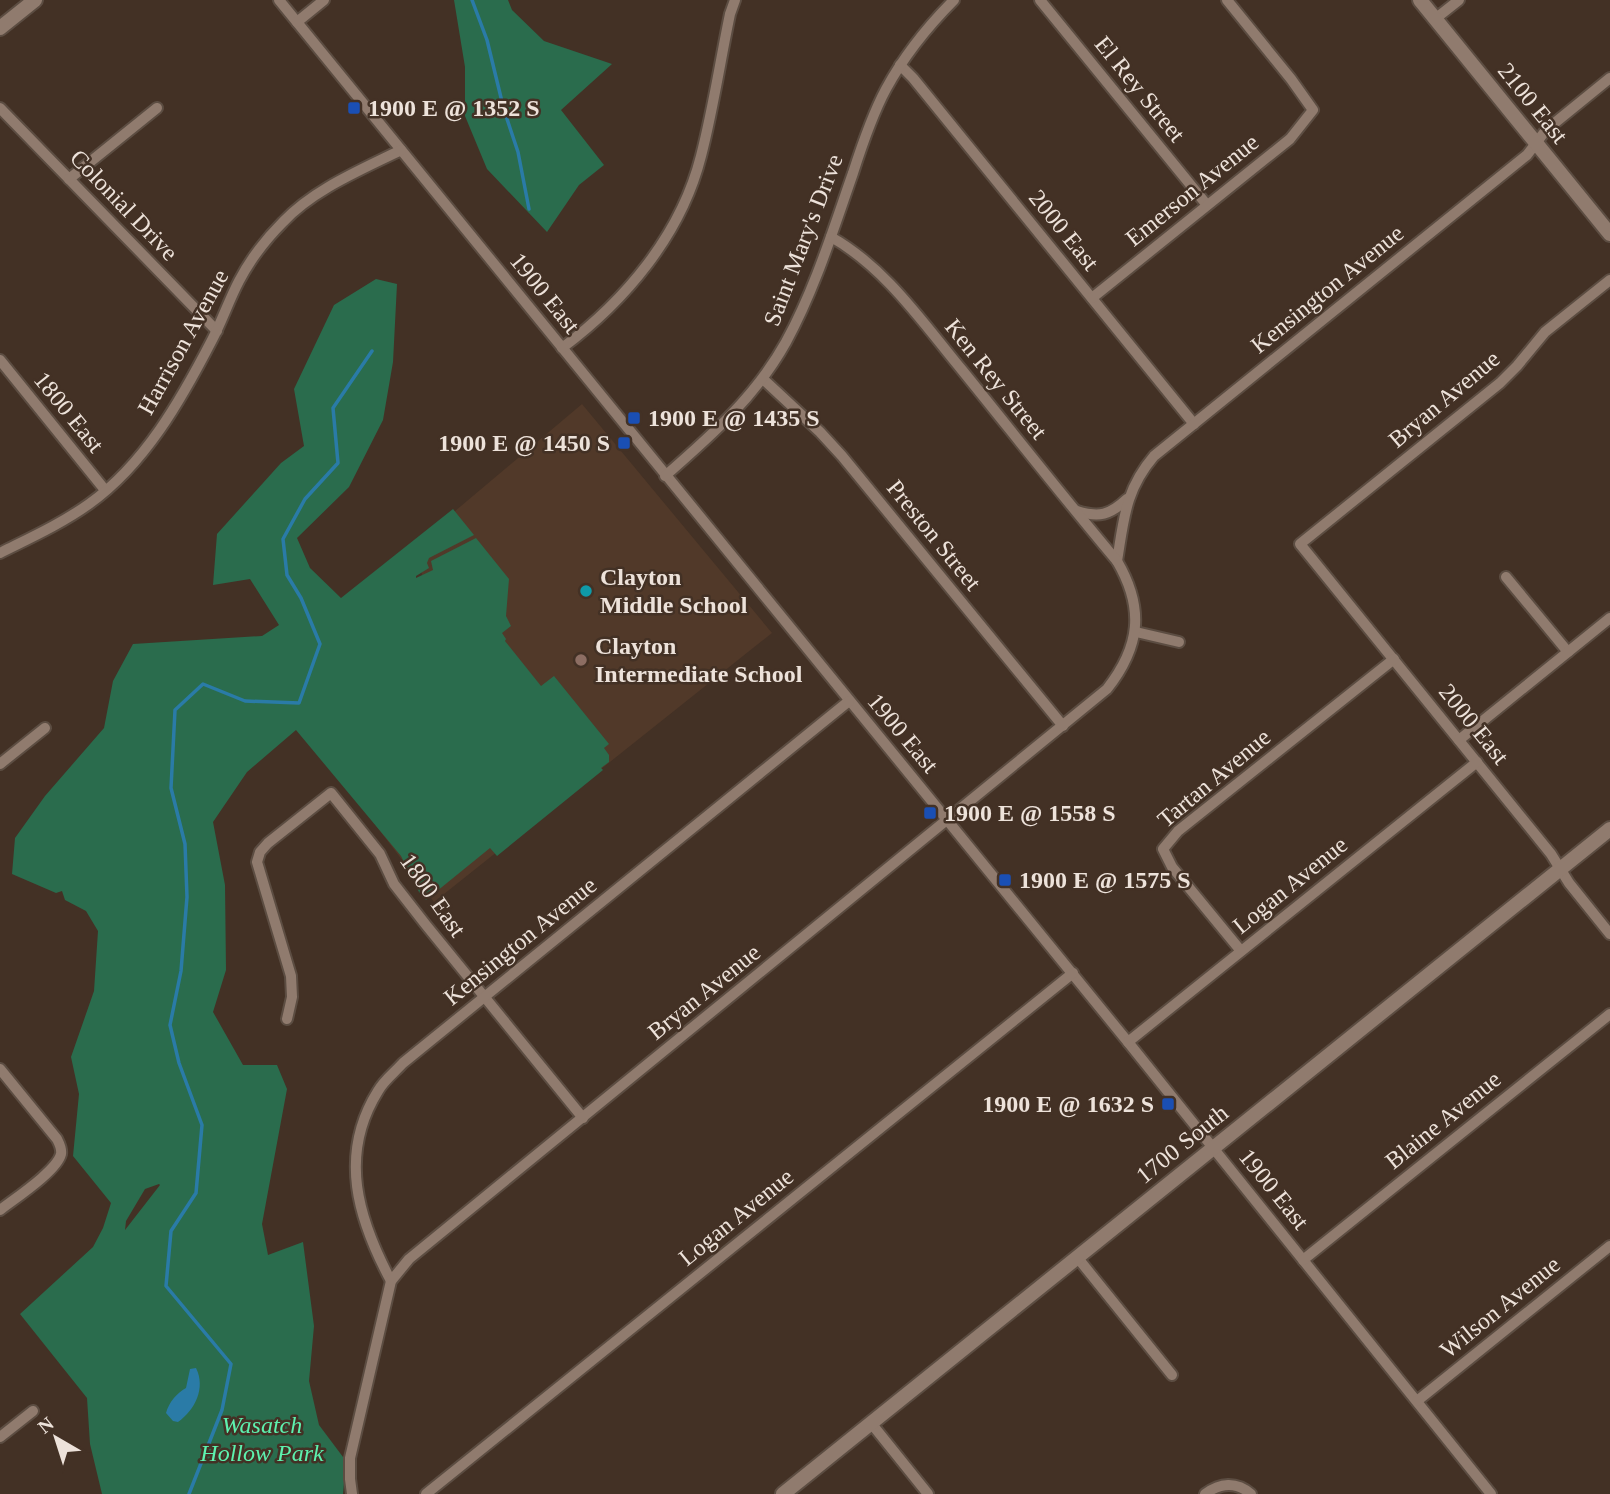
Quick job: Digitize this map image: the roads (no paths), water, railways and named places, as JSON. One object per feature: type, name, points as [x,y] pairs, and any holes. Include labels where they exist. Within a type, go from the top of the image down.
[{"type":"street","points":[[0,28],[34,0]]},
{"type":"street","name":"1900 East","points":[[279,0],[1073,973],[1492,1494]]},
{"type":"street","points":[[297,22],[324,0]]},
{"type":"street","points":[[562,348],[613,304],[633,282],[651,260],[679,215],[701,157],[735,0]]},
{"type":"street","name":"Saint Mary's Drive","points":[[665,476],[718,429],[763,379],[800,315],[831,237],[874,114],[900,65],[917,41],[954,0]]},
{"type":"street","name":"El Rey Street","points":[[1040,0],[1207,205]]},
{"type":"street","name":"Emerson Avenue","points":[[1092,298],[1290,139],[1313,110],[1227,0]]},
{"type":"street","name":"2100 East","points":[[1420,0],[1610,234]]},
{"type":"street","points":[[1435,19],[1459,0]]},
{"type":"street","name":"2000 East","points":[[900,65],[1194,424]]},
{"type":"street","name":"Kensington Avenue","points":[[1117,561],[1123,516],[1129,497],[1138,478],[1154,456],[1527,155],[1546,130],[1610,78]]},
{"type":"street","name":"Colonial Drive","points":[[0,108],[217,331]]},
{"type":"street","points":[[69,179],[157,108]]},
{"type":"street","name":"Harrison Avenue","points":[[0,553],[78,511],[106,490],[148,445],[173,412],[217,331],[240,279],[265,242],[285,219],[314,196],[401,150]]},
{"type":"street","name":"Ken Rey Street","points":[[831,237],[856,253],[897,293],[1117,561]]},
{"type":"street","name":"Bryan Avenue","points":[[1300,544],[1500,383],[1545,332],[1610,280]]},
{"type":"street","name":"1800 East","points":[[0,360],[106,490]]},
{"type":"street","name":"Preston Street","points":[[763,379],[842,456],[1063,726]]},
{"type":"street","points":[[1077,511],[1105,515],[1116,510],[1129,497]]},
{"type":"street","name":"2000 East","points":[[1300,544],[1477,762],[1610,934]]},
{"type":"street","name":"Bryan Avenue","points":[[352,1494],[349,1479],[350,1458],[391,1282],[409,1259],[1107,690],[1132,651],[1136,632],[1132,594],[1117,561]]},
{"type":"street","points":[[1506,577],[1567,652]]},
{"type":"street","points":[[1459,740],[1610,618]]},
{"type":"street","points":[[1136,632],[1179,642]]},
{"type":"street","name":"Tartan Avenue","points":[[1241,951],[1172,867],[1163,849],[1178,831],[1394,659]]},
{"type":"street","name":"Kensington Avenue","points":[[391,1282],[359,1204],[355,1183],[354,1160],[365,1114],[379,1088],[403,1063],[849,701]]},
{"type":"street","points":[[0,764],[45,728]]},
{"type":"street","name":"Logan Avenue","points":[[1128,1042],[1477,762]]},
{"type":"street","name":"1800 East","points":[[287,1019],[292,997],[291,976],[257,862],[260,852],[268,843],[331,793],[380,854],[394,884],[583,1118]]},
{"type":"street","name":"1700 South","points":[[783,1494],[1610,829]]},
{"type":"street","name":"Logan Avenue","points":[[426,1494],[1073,973]]},
{"type":"street","name":"Blaine Avenue","points":[[1303,1260],[1610,1014]]},
{"type":"street","points":[[0,1069],[57,1139],[61,1154],[50,1170],[0,1210]]},
{"type":"street","name":"Wilson Avenue","points":[[1417,1401],[1610,1246]]},
{"type":"street","points":[[1077,1257],[1172,1375]]},
{"type":"street","points":[[0,1437],[33,1410]]},
{"type":"street","points":[[871,1423],[928,1494]]},
{"type":"street","points":[[1205,1494],[1219,1485],[1231,1484],[1244,1487],[1251,1494]]},
{"type":"water","points":[[196,1368],[200,1383],[194,1405],[178,1422],[173,1421],[166,1413],[167,1409],[174,1398],[186,1388],[190,1369]]},
{"type":"waterway","points":[[472,0],[487,40],[504,110],[518,152],[529,209]]},
{"type":"waterway","points":[[189,1494],[222,1410],[231,1364],[166,1286],[171,1231],[196,1193],[202,1125],[179,1063],[170,1025],[181,971],[187,897],[185,844],[171,788],[175,710],[203,684],[245,701],[299,703],[320,644],[301,598],[287,575],[283,539],[305,499],[338,463],[333,408],[372,351]]},
{"type":"place","name":"1900 E @ 1352 S","points":[[354,108]]},
{"type":"place","name":"1900 E @ 1435 S","points":[[634,418]]},
{"type":"place","name":"1900 E @ 1450 S","points":[[624,443]]},
{"type":"place","name":"Clayton Middle School","points":[[586,591]]},
{"type":"place","name":"Clayton Intermediate School","points":[[581,660]]},
{"type":"place","name":"1900 E @ 1558 S","points":[[930,813]]},
{"type":"place","name":"1900 E @ 1575 S","points":[[1005,880]]},
{"type":"place","name":"1900 E @ 1632 S","points":[[1168,1104]]},
{"type":"park label","name":"Wasatch Hollow Park","points":[[262,1439]]}]
